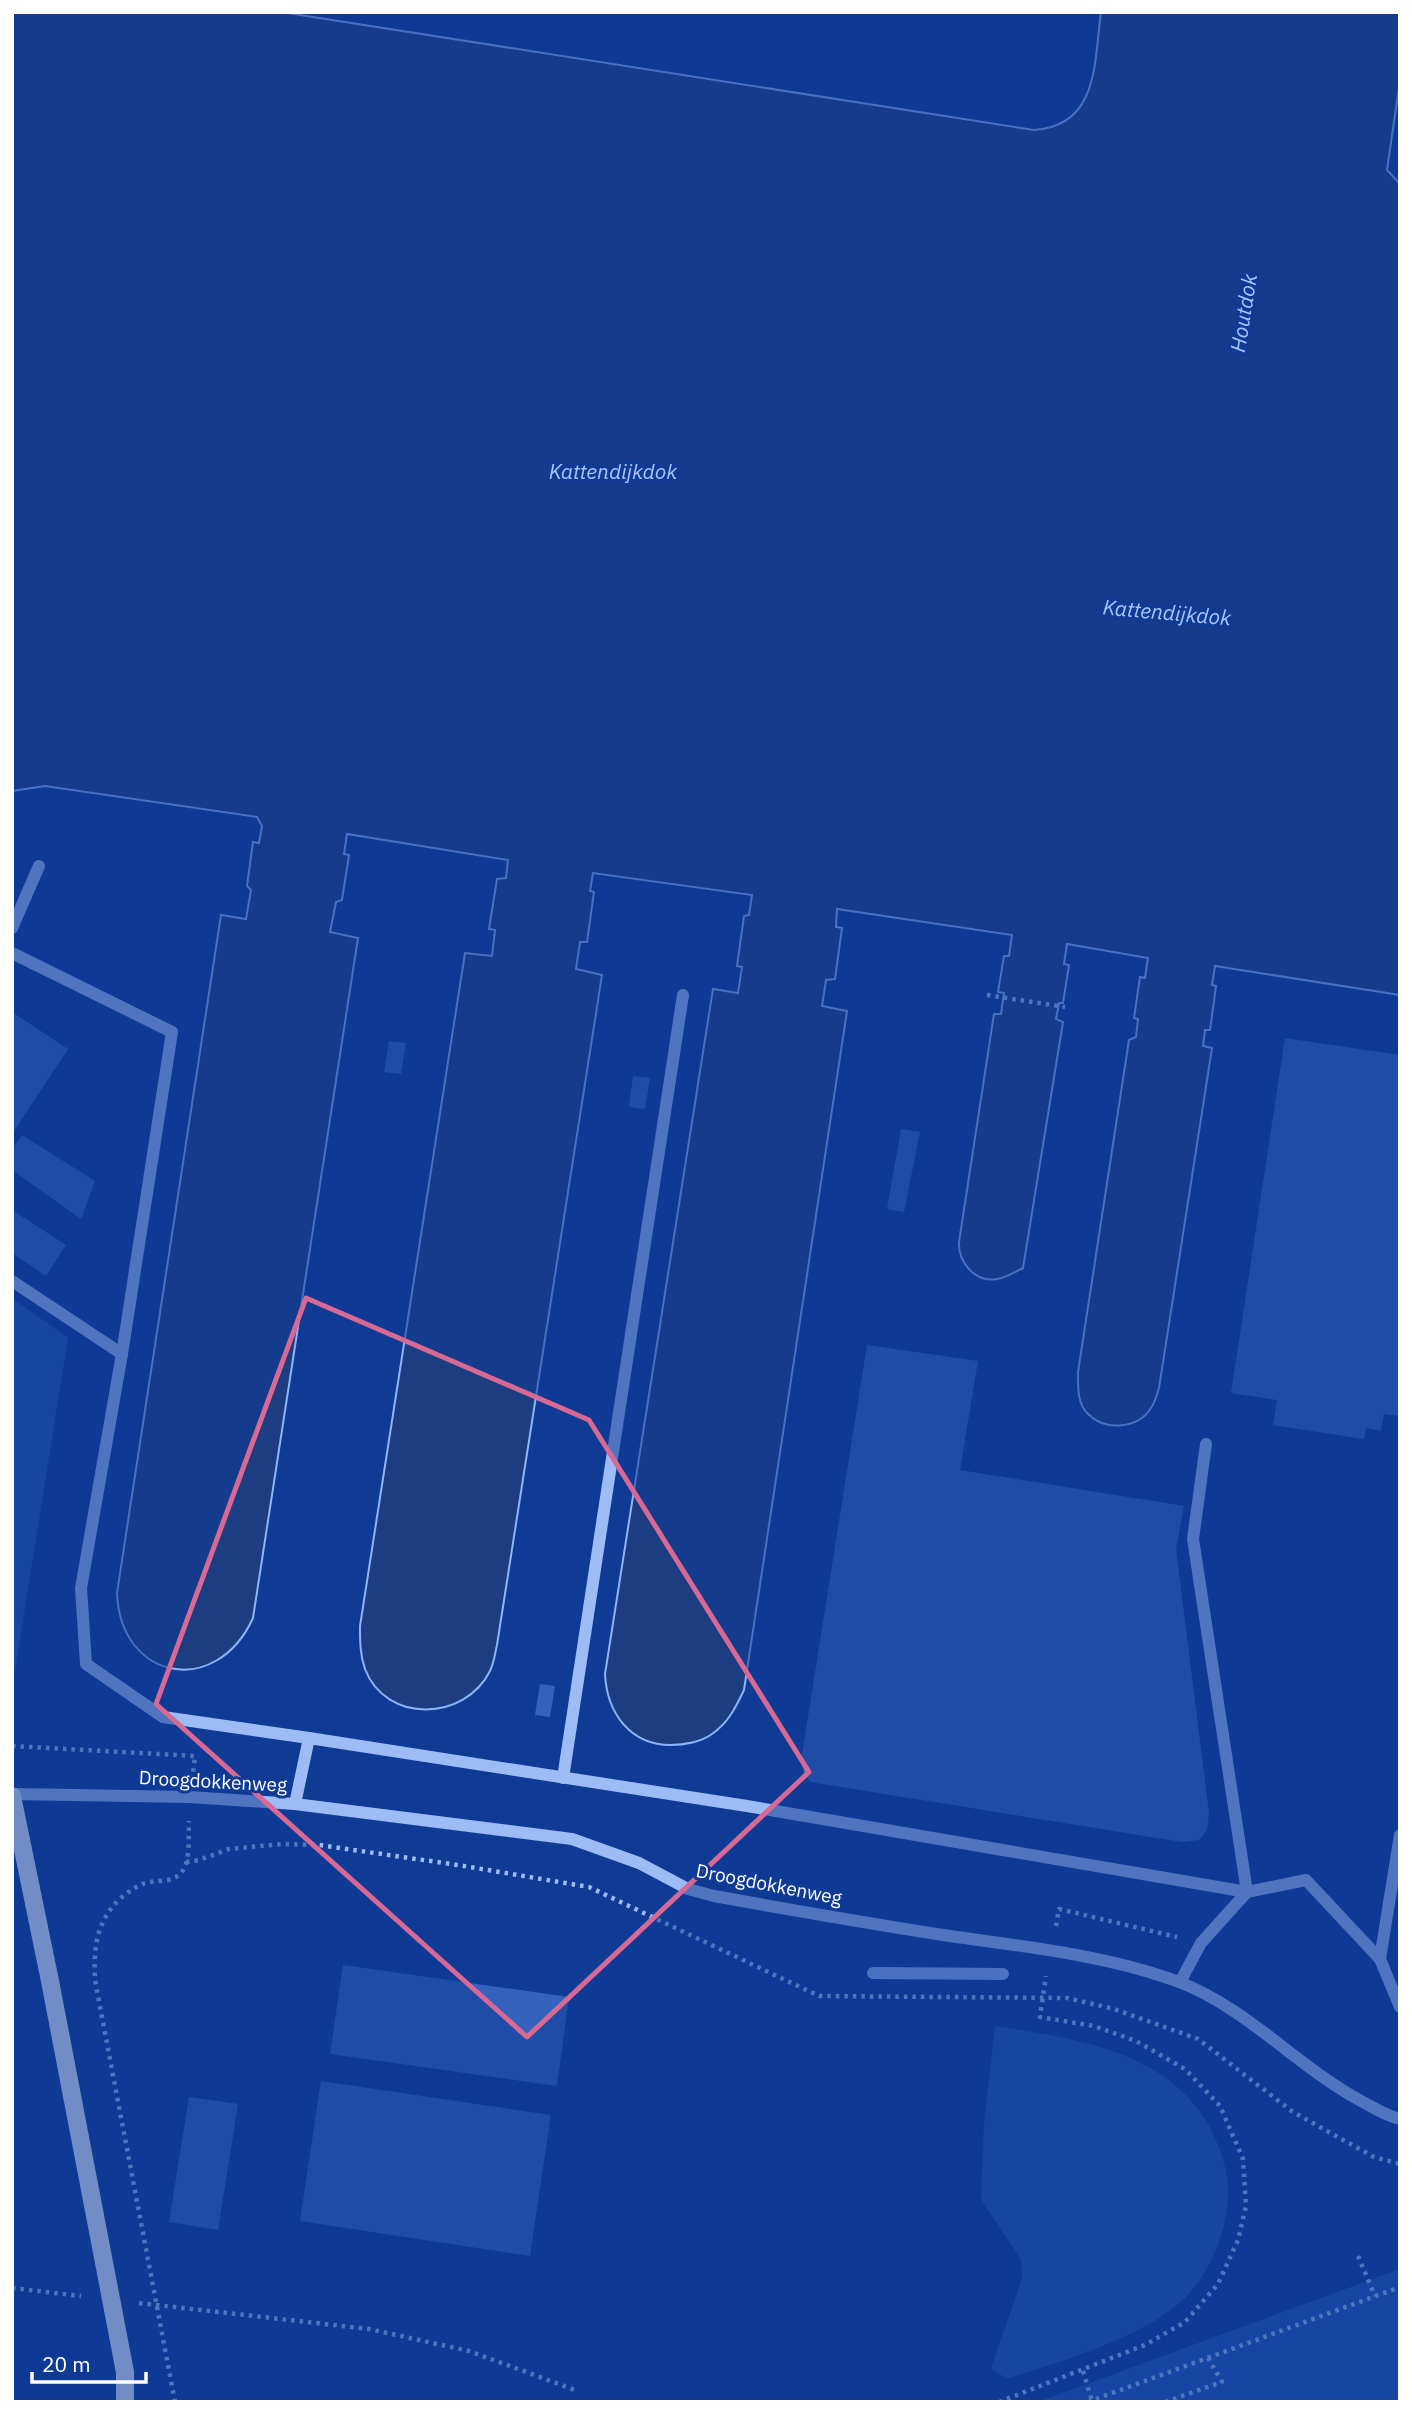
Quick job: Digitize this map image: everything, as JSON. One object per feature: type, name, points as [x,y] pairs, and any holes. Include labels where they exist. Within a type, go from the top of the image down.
[{"type":"main road","points":[[12,1795],[125,2372],[125,2402]]},
{"type":"street","points":[[12,928],[38,866]]},
{"type":"street","points":[[12,953],[172,1032],[122,1354],[81,1588],[86,1664],[163,1717],[747,1806],[1247,1892],[1306,1880],[1380,1959],[1400,2007]]},
{"type":"street","points":[[563,1778],[683,995]]},
{"type":"street","points":[[12,1281],[122,1354]]},
{"type":"street","points":[[1206,1444],[1193,1539],[1247,1892]]},
{"type":"street","points":[[295,1804],[309,1738]]},
{"type":"street","name":"Droogdokkenweg","points":[[12,1795],[200,1798],[295,1804],[572,1839],[639,1863],[688,1889],[714,1896],[1052,1951],[1125,1967],[1180,1982],[1214,1999],[1342,2091],[1390,2117],[1400,2119]]},
{"type":"street","points":[[1380,1959],[1400,1835]]},
{"type":"street","points":[[1180,1982],[1201,1943],[1247,1892]]},
{"type":"path","points":[[988,995],[1065,1007]]},
{"type":"path","points":[[12,1746],[195,1756]]},
{"type":"path","points":[[175,2402],[95,1980],[96,1937],[111,1908],[137,1886],[175,1878],[182,1872],[186,1862],[229,1849],[282,1844],[319,1845],[589,1887],[819,1996],[1067,1998],[1114,2009],[1198,2039],[1293,2112],[1374,2157],[1400,2164]]},
{"type":"path","points":[[999,2402],[1144,2346],[1185,2322],[1218,2284],[1238,2241],[1246,2206],[1243,2159],[1220,2106],[1185,2068],[1136,2041],[1094,2026],[1040,2017],[1042,1998]]},
{"type":"path","points":[[1358,2256],[1376,2296]]},
{"type":"path","points":[[1083,2371],[1091,2401],[1400,2287]]},
{"type":"path","points":[[240,2314],[369,2329],[469,2351],[575,2390]]},
{"type":"path","points":[[1165,2402],[1222,2382],[1208,2358]]},
{"type":"highlighted area","points":[[306,1298],[589,1420],[809,1772],[527,2037],[156,1704]]},
{"type":"shaded area","points":[[12,1298],[68,1338],[12,1689]]},
{"type":"shaded area","points":[[995,2026],[1091,2044],[1151,2068],[1176,2086],[1198,2109],[1219,2148],[1228,2188],[1227,2209],[1218,2245],[1199,2281],[1182,2301],[1154,2321],[1114,2341],[1007,2379],[991,2368],[1022,2279],[1021,2259],[981,2200],[984,2124]]},
{"type":"shaded area","points":[[1400,2269],[1400,2402],[1038,2402]]},
{"type":"water","name":"Kattendijkdok","points":[[12,12],[281,12],[1034,130],[1055,126],[1071,117],[1082,104],[1094,70],[1101,12],[1400,12],[1400,81],[1387,170],[1400,184],[1400,995],[1215,966],[1212,985],[1216,986],[1210,1030],[1205,1030],[1203,1046],[1212,1048],[1159,1388],[1154,1404],[1145,1415],[1130,1424],[1112,1425],[1095,1419],[1084,1410],[1079,1394],[1078,1372],[1129,1040],[1136,1037],[1138,1019],[1134,1018],[1140,977],[1145,978],[1148,958],[1067,944],[1064,964],[1069,965],[1063,1003],[1059,1003],[1056,1019],[1063,1022],[1023,1268],[997,1279],[982,1278],[965,1264],[959,1242],[994,1014],[1001,1014],[1004,993],[998,992],[1004,956],[1009,956],[1012,935],[837,909],[836,927],[842,928],[835,979],[826,980],[822,1006],[847,1011],[744,1690],[727,1720],[718,1730],[703,1739],[687,1744],[656,1744],[633,1733],[623,1724],[610,1702],[605,1674],[713,989],[738,993],[742,967],[737,966],[744,916],[749,915],[752,895],[593,873],[590,891],[594,892],[587,942],[580,942],[576,969],[602,975],[497,1645],[490,1671],[478,1688],[463,1700],[445,1707],[407,1707],[390,1700],[375,1687],[363,1664],[360,1626],[465,953],[492,956],[495,930],[489,929],[497,879],[506,878],[508,860],[347,834],[344,854],[349,855],[342,900],[336,902],[330,932],[358,938],[253,1618],[237,1644],[217,1661],[194,1669],[172,1668],[152,1660],[134,1645],[122,1622],[117,1593],[221,915],[246,919],[251,890],[247,886],[253,842],[259,843],[262,826],[257,817],[45,786],[12,791]]},
{"type":"building","points":[[12,1012],[68,1049],[12,1134]]},
{"type":"building","points":[[1285,1038],[1400,1055],[1400,1416],[1384,1414],[1381,1431],[1366,1428],[1364,1439],[1273,1425],[1277,1400],[1231,1393]]},
{"type":"building","points":[[389,1041],[406,1043],[401,1074],[384,1072]]},
{"type":"building","points":[[633,1076],[650,1078],[645,1109],[629,1107]]},
{"type":"building","points":[[901,1129],[920,1132],[904,1212],[887,1209]]},
{"type":"building","points":[[22,1135],[95,1181],[81,1219],[12,1170],[12,1149]]},
{"type":"building","points":[[12,1210],[66,1245],[46,1276],[12,1253]]},
{"type":"building","points":[[867,1345],[978,1361],[960,1470],[1184,1506],[1176,1549],[1209,1813],[1207,1830],[1199,1840],[1182,1842],[810,1782],[801,1761]]},
{"type":"building","points":[[540,1684],[555,1686],[550,1717],[535,1715]]},
{"type":"building","points":[[343,1965],[569,1997],[557,2086],[330,2054]]},
{"type":"building","points":[[321,2081],[551,2115],[530,2256],[300,2221]]},
{"type":"building","points":[[189,2097],[238,2104],[218,2230],[169,2222]]},
{"type":"waterway","points":[[873,1973],[1003,1974]]},
{"type":"water label","name":"Houtdok","points":[[1243,313]]}]
